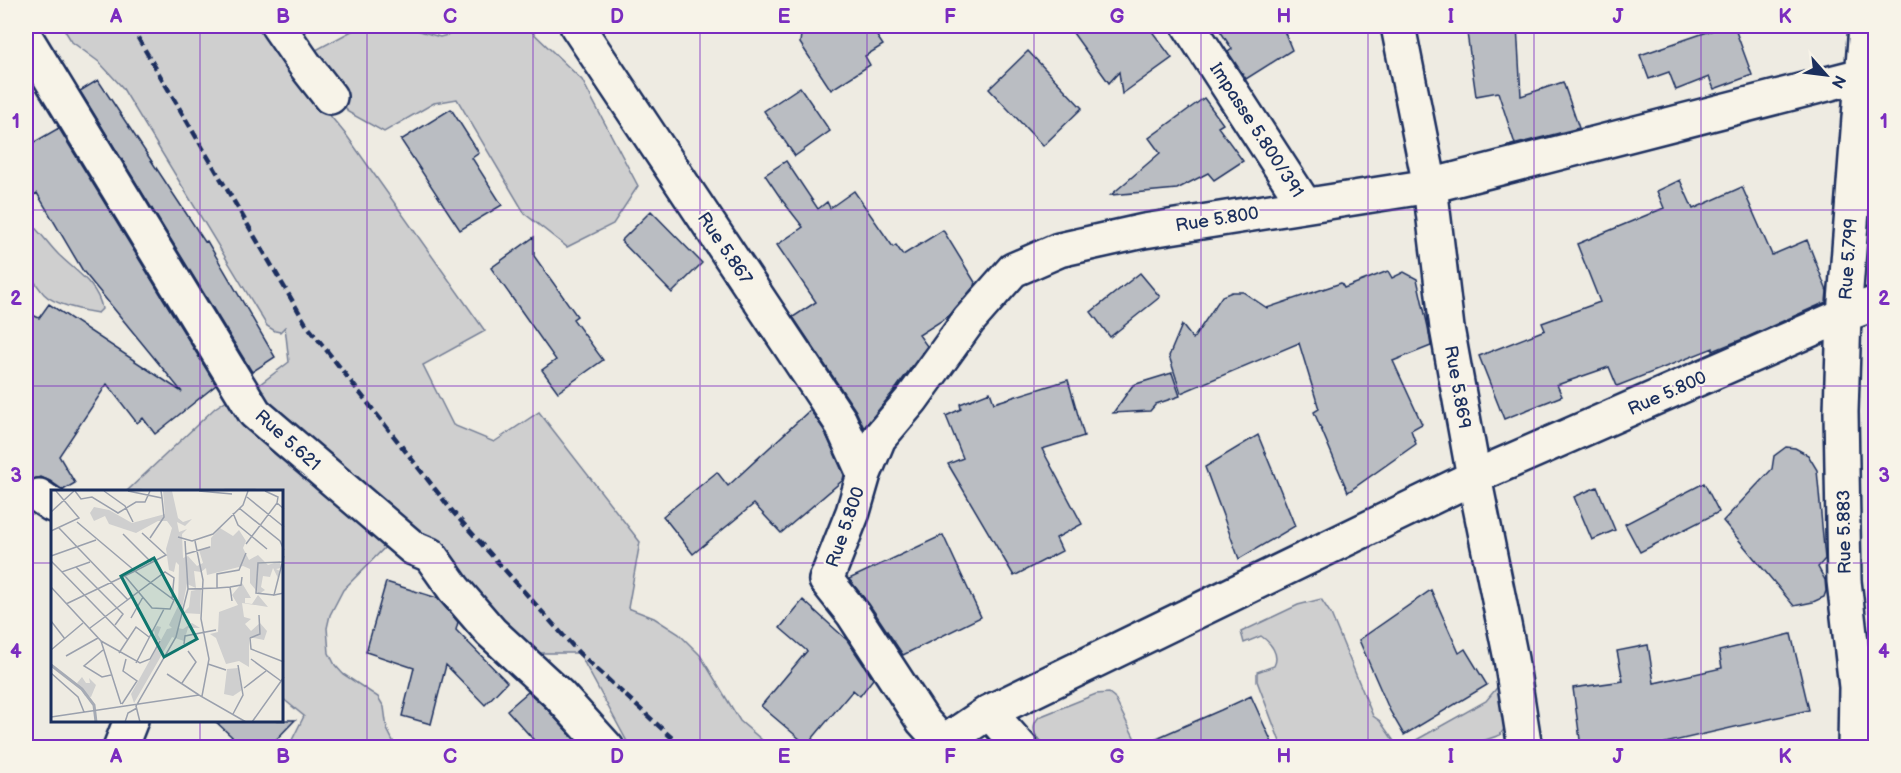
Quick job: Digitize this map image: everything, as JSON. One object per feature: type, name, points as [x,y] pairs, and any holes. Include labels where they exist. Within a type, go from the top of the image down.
[{"type":"street","points":[[278,26],[330,97]]},
{"type":"street","name":"Rue 5.867","points":[[578,26],[840,421],[864,474]]},
{"type":"street","name":"Impasse 5.800/391","points":[[1189,26],[1305,205]]},
{"type":"street","name":"Rue 5.869","points":[[1398,26],[1430,186],[1447,328],[1511,659],[1525,747]]},
{"type":"street","name":"Rue 5.799","points":[[1866,26],[1844,315],[1875,303]]},
{"type":"street","name":"Rue 5.621","points":[[26,38],[255,413],[413,548],[430,555],[454,589],[491,632],[559,695],[607,747]]},
{"type":"street","name":"Rue 5.800","points":[[1844,315],[1474,477],[989,712],[944,743],[923,721],[853,614],[826,580],[879,438],[912,399],[969,320],[1013,270],[1059,250],[1143,231],[1430,186],[1862,75]]},
{"type":"street","name":"Rue 5.883","points":[[1844,315],[1841,412],[1844,581],[1866,686],[1855,747]]},
{"type":"street","points":[[989,712],[1021,747]]},
{"type":"street","points":[[120,747],[130,722]]},
{"type":"shaded area","points":[[62,26],[256,26],[347,136],[485,331],[423,365],[453,425],[494,442],[539,412],[640,542],[628,608],[654,618],[679,634],[700,655],[740,721],[770,747],[630,747],[579,653],[528,653],[457,566],[398,534],[343,590],[330,615],[327,628],[329,653],[335,665],[343,674],[378,697],[384,707],[387,729],[396,747],[286,747],[291,742],[304,716],[284,700],[284,490],[128,490],[215,408],[230,398],[256,387],[289,362],[285,327],[280,332],[267,326],[122,87],[99,62],[72,42]]},
{"type":"shaded area","points":[[361,26],[403,26],[440,37],[481,26],[526,26],[582,80],[638,186],[613,224],[567,247],[525,214],[457,99],[434,103],[384,132],[348,112],[316,50]]},
{"type":"shaded area","points":[[26,220],[91,285],[100,300],[102,309],[98,313],[85,311],[48,298],[26,271]]},
{"type":"shaded area","points":[[1321,599],[1331,614],[1373,716],[1380,721],[1398,747],[1282,747],[1257,681],[1257,672],[1274,666],[1275,654],[1268,642],[1261,636],[1244,643],[1241,632],[1298,605]]},
{"type":"shaded area","points":[[1500,684],[1505,716],[1504,729],[1500,735],[1465,747],[1402,748],[1486,701]]},
{"type":"shaded area","points":[[1109,693],[1114,697],[1139,747],[1048,747],[1037,738],[1034,726],[1039,717],[1096,694]]},
{"type":"building","points":[[802,26],[870,26],[883,45],[865,56],[870,65],[831,90],[800,43]]},
{"type":"building","points":[[1068,26],[1148,26],[1172,58],[1122,94],[1119,72],[1109,83]]},
{"type":"building","points":[[1217,26],[1282,26],[1292,50],[1246,79],[1228,52],[1232,49]]},
{"type":"building","points":[[1466,26],[1517,26],[1521,96],[1563,82],[1579,128],[1501,148],[1515,144],[1498,92],[1476,96]]},
{"type":"building","points":[[1725,26],[1734,26],[1752,75],[1714,89],[1709,77],[1676,90],[1669,72],[1649,79],[1640,55]]},
{"type":"building","points":[[1028,51],[1082,108],[1043,146],[989,89]]},
{"type":"building","points":[[98,80],[205,242],[207,241],[275,357],[252,372],[80,91]]},
{"type":"building","points":[[800,87],[830,131],[795,156],[764,111]]},
{"type":"building","points":[[1204,98],[1223,124],[1218,127],[1243,161],[1214,180],[1208,173],[1177,189],[1111,195],[1160,153],[1149,138]]},
{"type":"building","points":[[451,109],[479,153],[472,158],[502,205],[460,230],[401,140]]},
{"type":"building","points":[[59,128],[216,385],[155,434],[143,418],[137,423],[107,384],[59,456],[75,483],[63,490],[41,477],[32,479],[26,484],[26,312],[39,318],[49,304],[182,392],[83,271],[37,193],[26,200],[26,147]]},
{"type":"building","points":[[786,161],[818,209],[827,202],[830,208],[854,191],[893,247],[896,245],[903,255],[943,230],[976,284],[949,316],[919,335],[927,346],[864,428],[856,411],[793,317],[816,302],[777,245],[803,227],[765,175]]},
{"type":"building","points":[[1680,180],[1693,209],[1742,187],[1772,255],[1807,240],[1827,291],[1826,302],[1713,351],[1713,348],[1617,386],[1609,367],[1557,385],[1562,396],[1504,419],[1479,356],[1545,330],[1542,323],[1600,302],[1577,244],[1664,208],[1657,191]]},
{"type":"building","points":[[651,211],[702,263],[672,293],[621,241]]},
{"type":"building","points":[[534,237],[534,256],[577,316],[573,319],[603,360],[558,392],[542,370],[556,360],[491,268]]},
{"type":"building","points":[[1388,271],[1392,278],[1404,272],[1417,279],[1428,327],[1431,346],[1393,361],[1422,424],[1411,430],[1416,444],[1348,492],[1314,412],[1319,409],[1299,343],[1181,393],[1169,356],[1182,325],[1193,339],[1222,296],[1232,292],[1243,292],[1267,308],[1341,283],[1344,288]]},
{"type":"building","points":[[1140,273],[1160,297],[1110,337],[1091,312]]},
{"type":"building","points":[[1172,373],[1180,396],[1156,404],[1150,411],[1113,413],[1133,385]]},
{"type":"building","points":[[1068,380],[1084,436],[1042,449],[1082,524],[1056,538],[1062,551],[1014,576],[948,464],[963,458],[946,416],[961,409],[960,404],[990,392],[994,403]]},
{"type":"building","points":[[810,410],[824,430],[844,475],[843,480],[781,533],[754,504],[693,554],[663,516],[717,472],[728,486]]},
{"type":"building","points":[[1258,435],[1295,526],[1239,559],[1205,467]]},
{"type":"building","points":[[1786,447],[1795,448],[1808,455],[1817,470],[1825,559],[1818,567],[1825,580],[1824,597],[1794,606],[1723,521],[1772,469],[1774,456]]},
{"type":"building","points":[[1704,483],[1719,512],[1640,552],[1625,524]]},
{"type":"building","points":[[1597,487],[1615,530],[1592,540],[1574,497]]},
{"type":"building","points":[[943,535],[981,617],[903,655],[869,604],[849,579]]},
{"type":"building","points":[[386,582],[437,598],[458,622],[456,630],[507,682],[485,705],[446,665],[431,724],[402,716],[414,668],[366,652]]},
{"type":"building","points":[[1431,590],[1459,653],[1465,649],[1487,685],[1404,735],[1390,711],[1359,640]]},
{"type":"building","points":[[803,600],[847,640],[873,679],[860,696],[853,690],[807,745],[761,706],[807,651],[780,628]]},
{"type":"building","points":[[1791,634],[1809,710],[1665,743],[1666,747],[1581,747],[1573,688],[1623,681],[1617,651],[1648,645],[1654,683],[1722,668],[1719,651]]},
{"type":"building","points":[[528,692],[546,708],[581,747],[540,747],[507,710]]},
{"type":"building","points":[[1251,696],[1274,747],[1136,747],[1221,710]]},
{"type":"building","points":[[295,720],[269,747],[243,747],[216,722]]},
{"type":"railway","points":[[131,26],[306,324],[453,512],[579,653],[683,748]]}]
